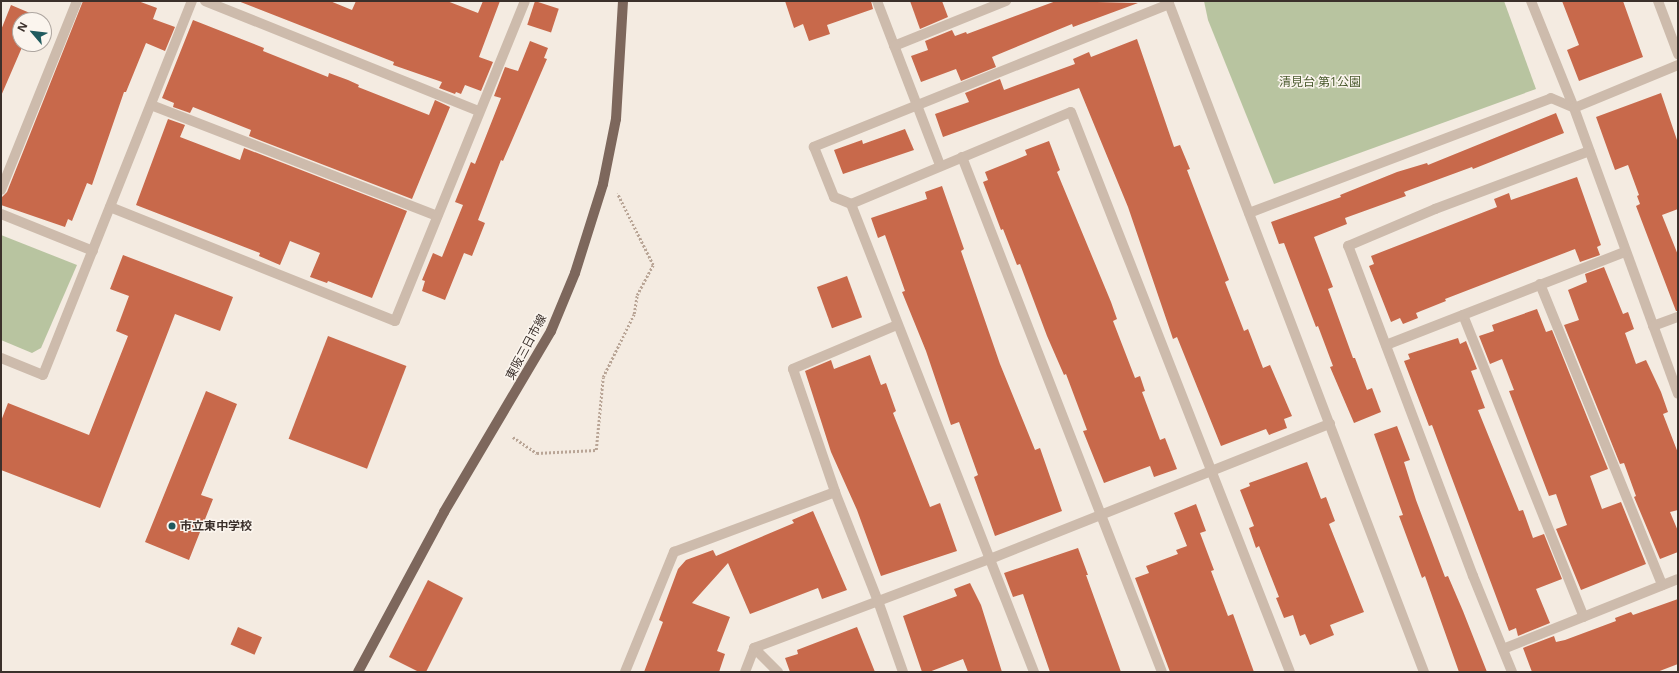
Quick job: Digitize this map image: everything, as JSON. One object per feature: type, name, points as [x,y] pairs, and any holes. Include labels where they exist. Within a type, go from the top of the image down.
[{"type":"main road","name":"東阪三日市線","points":[[358,672],[444,512],[551,331],[575,273],[603,184],[616,119],[623,1]]},
{"type":"street","points":[[1,190],[77,1]]},
{"type":"street","points":[[1,358],[43,375],[192,1]]},
{"type":"street","points":[[205,1],[479,111]]},
{"type":"street","points":[[110,207],[395,321],[479,111],[525,1]]},
{"type":"street","points":[[877,1],[940,165]]},
{"type":"street","points":[[894,46],[1006,1]]},
{"type":"street","points":[[1531,1],[1574,108],[1624,252],[1678,394]]},
{"type":"street","points":[[1658,1],[1676,41],[1678,54]]},
{"type":"street","points":[[1290,672],[1213,471],[1071,112],[940,165],[851,204],[834,197],[814,147],[917,107],[1168,3],[1424,672]]},
{"type":"street","points":[[1249,213],[1551,98],[1574,108],[1678,65]]},
{"type":"street","points":[[151,105],[437,216]]},
{"type":"street","points":[[1512,672],[1473,576],[1348,246],[1435,209],[1589,151]]},
{"type":"street","points":[[962,157],[1099,516],[1162,672]]},
{"type":"street","points":[[851,204],[897,325],[1034,672]]},
{"type":"street","points":[[1,214],[93,251]]},
{"type":"street","points":[[1386,345],[1624,252]]},
{"type":"street","points":[[1540,284],[1662,585]]},
{"type":"street","points":[[1463,315],[1584,617]]},
{"type":"street","points":[[1653,326],[1678,317]]},
{"type":"street","points":[[897,325],[793,369],[835,492],[878,601],[903,672]]},
{"type":"street","points":[[745,672],[754,648],[990,559],[1330,424]]},
{"type":"street","points":[[626,672],[674,552],[835,492]]},
{"type":"street","points":[[1503,649],[1678,579]]},
{"type":"street","points":[[754,648],[778,672]]},
{"type":"path","points":[[512,437],[537,453],[596,450],[603,377],[634,314],[637,295],[652,265],[620,197],[603,184]]},
{"type":"green space","name":"清見台 第1公園","points":[[1204,1],[1504,1],[1536,89],[1274,184],[1208,20]]},
{"type":"green space","points":[[1,235],[77,265],[41,348],[32,353],[1,340]]},
{"type":"building","points":[[83,1],[138,1],[157,8],[153,19],[175,27],[165,51],[146,43],[126,92],[124,92],[92,185],[87,183],[72,221],[68,219],[65,227],[1,205],[1,198],[7,192]]},
{"type":"building","points":[[238,1],[330,1],[352,10],[356,1],[447,1],[478,13],[483,1],[500,1],[479,57],[493,62],[481,91],[465,85],[461,94],[456,92],[455,94],[439,88],[442,82],[393,65],[394,62]]},
{"type":"building","points":[[535,1],[559,9],[551,33],[527,25]]},
{"type":"building","points":[[785,1],[871,1],[873,9],[827,25],[830,34],[809,41],[803,24],[794,28]]},
{"type":"building","points":[[910,1],[942,1],[948,17],[920,29]]},
{"type":"building","points":[[1056,1],[1138,3],[1073,27],[1072,24],[992,57],[996,67],[961,81],[956,69],[921,82],[911,56],[928,50],[925,41],[952,30],[955,36],[966,32],[967,34]]},
{"type":"building","points":[[1562,1],[1623,1],[1643,57],[1579,81],[1567,50],[1579,45]]},
{"type":"building","points":[[11,5],[28,12],[12,12],[12,52],[20,52],[1,96],[1,30]]},
{"type":"building","points":[[193,20],[264,48],[263,51],[328,77],[329,73],[348,80],[359,85],[358,87],[429,115],[435,100],[450,107],[412,199],[249,136],[251,130],[193,107],[190,113],[173,107],[174,103],[162,98]]},
{"type":"building","points":[[1137,39],[1174,147],[1180,145],[1190,169],[1187,170],[1229,280],[1225,282],[1244,331],[1248,329],[1263,368],[1270,365],[1292,416],[1284,419],[1287,428],[1269,435],[1266,429],[1221,446],[1177,337],[1173,339],[1128,207],[1079,88],[943,137],[935,114],[969,102],[965,93],[1000,79],[1004,90],[1075,64],[1073,59],[1089,52],[1091,57]]},
{"type":"building","points":[[530,41],[548,48],[544,58],[547,59],[503,161],[501,160],[478,220],[485,223],[472,256],[464,253],[445,300],[422,291],[425,281],[422,280],[433,253],[442,257],[463,205],[455,202],[471,162],[475,164],[501,98],[494,96],[505,67],[518,71]]},
{"type":"building","points":[[1661,93],[1678,143],[1678,209],[1662,215],[1678,255],[1678,311],[1676,311],[1636,206],[1640,204],[1637,196],[1639,195],[1628,165],[1615,170],[1596,117]]},
{"type":"building","points":[[1556,113],[1564,133],[1473,169],[1472,167],[1404,192],[1406,196],[1345,218],[1347,224],[1314,237],[1333,287],[1328,289],[1353,358],[1355,358],[1367,390],[1372,388],[1381,412],[1354,423],[1330,367],[1333,366],[1318,326],[1316,327],[1284,243],[1279,244],[1271,222],[1341,197],[1340,195],[1397,172],[1427,163],[1428,165]]},
{"type":"building","points":[[168,119],[185,125],[180,137],[240,160],[244,148],[407,211],[372,298],[328,281],[327,283],[310,277],[320,253],[290,241],[280,265],[259,256],[260,253],[136,205]]},
{"type":"building","points":[[905,129],[914,150],[843,174],[834,150],[862,140],[863,144]]},
{"type":"building","points":[[1049,141],[1060,170],[1057,172],[1111,302],[1117,319],[1113,321],[1135,378],[1140,376],[1145,391],[1142,392],[1160,440],[1165,438],[1177,469],[1154,477],[1150,466],[1104,483],[1083,431],[1087,430],[1066,374],[1064,375],[1047,336],[1020,264],[1017,265],[1003,229],[1001,230],[983,182],[988,180],[985,172],[1027,155],[1025,150]]},
{"type":"building","points":[[1577,177],[1601,245],[1597,247],[1600,255],[1580,262],[1575,249],[1445,299],[1446,301],[1416,313],[1418,318],[1403,324],[1400,318],[1391,322],[1369,266],[1374,264],[1371,256],[1497,207],[1494,199],[1509,193],[1511,200]]},
{"type":"building","points":[[942,186],[964,249],[961,251],[1000,364],[1035,450],[1040,448],[1062,511],[995,536],[974,477],[978,475],[959,422],[951,425],[926,351],[902,292],[905,291],[885,235],[878,238],[871,218],[927,199],[925,192]]},
{"type":"building","points":[[123,255],[233,297],[220,331],[175,314],[100,508],[1,470],[1,421],[8,403],[89,435],[128,336],[116,331],[129,296],[110,289]]},
{"type":"building","points":[[1604,267],[1623,314],[1628,312],[1634,329],[1625,333],[1636,364],[1646,360],[1661,392],[1668,412],[1663,414],[1678,453],[1678,510],[1670,512],[1678,531],[1678,552],[1660,559],[1634,497],[1636,496],[1624,463],[1620,464],[1564,325],[1579,320],[1568,290],[1587,282],[1585,274]]},
{"type":"building","points":[[847,276],[862,317],[832,328],[817,287]]},
{"type":"building","points":[[1537,309],[1546,332],[1552,330],[1608,469],[1590,476],[1602,509],[1621,502],[1646,564],[1581,590],[1556,529],[1567,525],[1556,494],[1549,496],[1509,391],[1514,390],[1502,359],[1490,364],[1479,336],[1494,331],[1492,325]]},
{"type":"building","points":[[328,336],[406,366],[367,469],[289,439]]},
{"type":"building","points":[[1458,338],[1460,344],[1466,341],[1477,369],[1471,371],[1485,408],[1478,410],[1519,511],[1523,510],[1533,538],[1544,534],[1562,579],[1536,589],[1550,623],[1518,636],[1516,628],[1509,631],[1432,425],[1429,426],[1404,361],[1410,359],[1408,354]]},
{"type":"building","points":[[870,355],[881,385],[886,383],[896,411],[893,413],[930,507],[940,503],[957,551],[881,576],[857,510],[831,452],[805,371],[831,360],[834,369]]},
{"type":"building","points":[[206,391],[237,404],[201,495],[213,499],[189,560],[145,542]]},
{"type":"building","points":[[1397,426],[1410,460],[1404,462],[1416,500],[1445,577],[1448,576],[1487,672],[1459,672],[1425,576],[1422,578],[1399,516],[1403,515],[1374,434]]},
{"type":"building","points":[[1307,462],[1321,499],[1326,497],[1335,521],[1329,524],[1364,612],[1330,625],[1334,635],[1310,645],[1305,634],[1300,636],[1293,615],[1284,618],[1276,598],[1279,597],[1259,546],[1256,548],[1249,528],[1254,526],[1240,490],[1250,486],[1249,483]]},
{"type":"building","points":[[1196,504],[1206,531],[1200,533],[1214,570],[1211,571],[1228,616],[1233,614],[1254,672],[1170,672],[1135,578],[1149,573],[1146,566],[1178,554],[1176,550],[1187,546],[1174,513]]},
{"type":"building","points":[[813,511],[847,590],[822,599],[818,588],[750,614],[728,563],[692,603],[730,617],[717,651],[725,654],[719,672],[644,672],[663,622],[659,620],[678,569],[686,560],[713,550],[716,556],[794,523],[792,520]]},
{"type":"building","points":[[1078,548],[1088,575],[1086,575],[1121,672],[1050,672],[1023,594],[1013,597],[1004,573]]},
{"type":"building","points":[[428,580],[463,598],[426,672],[419,672],[389,657]]},
{"type":"building","points":[[970,583],[981,605],[1002,672],[968,672],[963,659],[929,672],[922,672],[903,616],[957,596],[954,589]]},
{"type":"building","points":[[1678,599],[1678,664],[1657,672],[1532,672],[1523,648],[1554,636],[1556,642],[1565,640],[1616,621],[1615,618],[1631,612],[1633,615]]},
{"type":"building","points":[[238,627],[262,637],[255,655],[231,644]]},
{"type":"building","points":[[857,627],[875,672],[790,672],[785,658],[798,654],[797,650]]},
{"type":"place","name":"市立東中学校","points":[[172,526]]}]
